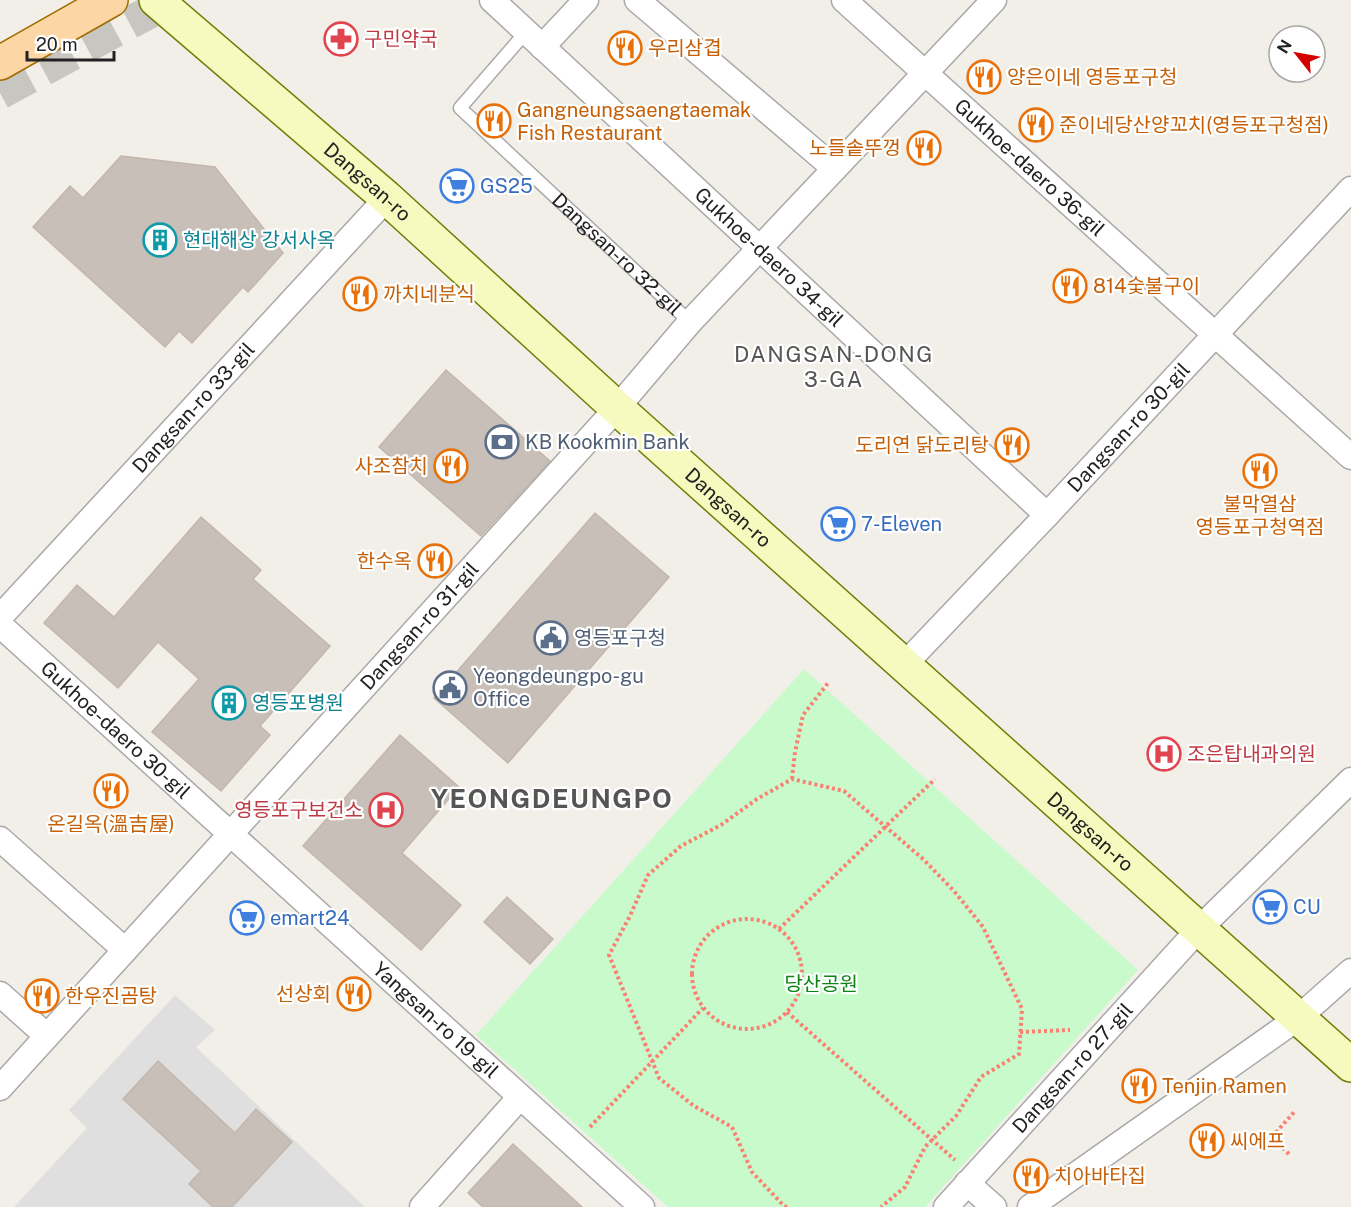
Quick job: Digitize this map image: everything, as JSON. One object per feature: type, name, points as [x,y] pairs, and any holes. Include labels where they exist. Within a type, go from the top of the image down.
[{"type":"main road","points":[[0,63],[111,0]]},
{"type":"main road","name":"Dangsan-ro","points":[[156,0],[387,198],[617,408],[1351,1065]]},
{"type":"street","name":"Gukhoe-daero 34-gil","points":[[492,0],[1047,515]]},
{"type":"street","points":[[534,40],[586,0]]},
{"type":"street","points":[[637,0],[834,168]]},
{"type":"street","name":"Gukhoe-daero 36-gil","points":[[844,0],[1351,457]]},
{"type":"street","name":"Dangsan-ro 32-gil","points":[[617,408],[690,322],[994,0]]},
{"type":"street","name":"Dangsan-ro 30-gil","points":[[904,665],[1351,189]]},
{"type":"street","name":"Dangsan-ro 33-gil","points":[[0,617],[387,198]]},
{"type":"street","name":"Dangsan-ro 31-gil","points":[[0,1088],[617,408]]},
{"type":"street","name":"Gukhoe-daero 30-gil","points":[[0,625],[230,834]]},
{"type":"street","name":"Dangsan-ro 27-gil","points":[[946,1207],[1199,929],[1351,780]]},
{"type":"street","name":"Yangsan-ro 19-gil","points":[[230,834],[642,1207]]},
{"type":"street","points":[[0,839],[125,950]]},
{"type":"street","points":[[1030,1207],[1298,1018],[1351,971]]},
{"type":"street","points":[[0,994],[47,1036]]},
{"type":"street","points":[[422,1207],[520,1097]]},
{"type":"street","points":[[970,1179],[994,1207]]},
{"type":"lane","name":"Dangsan-ro 32-gil","points":[[534,40],[460,108],[690,322]]},
{"type":"path","points":[[792,779],[803,715],[828,683]]},
{"type":"path","points":[[788,1207],[752,1172],[732,1127],[694,1106],[658,1078],[609,954],[630,916],[648,875],[681,846],[721,825],[757,799],[792,779],[844,790],[923,860],[954,891],[983,927],[1022,1009],[1018,1054],[981,1077],[956,1116],[925,1147],[905,1187],[881,1207]]},
{"type":"path","points":[[779,929],[935,779]]},
{"type":"path","points":[[749,919],[765,922],[779,929],[790,939],[798,953],[802,968],[799,992],[787,1012],[775,1022],[760,1028],[729,1027],[715,1019],[703,1008],[694,988],[693,964],[698,949],[707,936],[719,926],[734,920],[749,919]]},
{"type":"path","points":[[573,1145],[703,1008]]},
{"type":"path","points":[[787,1012],[932,1140],[970,1179]]},
{"type":"path","points":[[1020,1032],[1107,1029]]},
{"type":"path","points":[[1289,1154],[1272,1137],[1295,1111]]},
{"type":"shaded area","points":[[175,995],[215,1030],[196,1047],[365,1207],[14,1207],[87,1128],[69,1110]]},
{"type":"green space","name":"당산공원","points":[[804,669],[1138,970],[925,1207],[668,1207],[476,1035]]},
{"type":"building","name":"현대해상 강서사옥","points":[[121,156],[215,167],[283,253],[248,292],[243,287],[192,343],[179,331],[165,347],[33,227],[70,186],[83,198]]},
{"type":"building","points":[[446,370],[550,461],[481,536],[379,447]]},
{"type":"building","name":"영등포구청","points":[[595,513],[669,577],[508,763],[434,698]]},
{"type":"building","points":[[201,517],[261,570],[253,579],[330,646],[260,726],[270,735],[221,791],[152,732],[199,679],[158,642],[118,688],[44,623],[77,585],[114,617]]},
{"type":"building","points":[[400,735],[459,787],[402,853],[461,905],[421,950],[303,846]]},
{"type":"building","points":[[507,897],[553,939],[530,964],[484,922]]},
{"type":"building","points":[[158,1061],[235,1133],[256,1109],[292,1142],[232,1207],[213,1207],[189,1184],[201,1171],[123,1099]]},
{"type":"building","points":[[513,1144],[582,1207],[483,1207],[468,1193]]},
{"type":"tunnel","points":[[0,93],[172,0]]},
{"type":"place","name":"구민약국","points":[[341,39]]},
{"type":"place","name":"우리삼겹","points":[[625,48]]},
{"type":"place","name":"양은이네 영등포구청","points":[[984,77]]},
{"type":"place","name":"Gangneungsaengtaemak Fish Restaurant","points":[[494,121]]},
{"type":"place","name":"준이네당산양꼬치(영등포구청점)","points":[[1036,125]]},
{"type":"place","name":"노들솥뚜껑","points":[[924,148]]},
{"type":"place","name":"GS25","points":[[457,186]]},
{"type":"place","name":"현대해상 강서사옥","points":[[160,240]]},
{"type":"place","name":"814숯불구이","points":[[1070,286]]},
{"type":"place","name":"까치네분식","points":[[360,294]]},
{"type":"place","name":"KB Kookmin Bank","points":[[502,442]]},
{"type":"place","name":"도리연 닭도리탕","points":[[1012,445]]},
{"type":"place","name":"사조참치","points":[[451,466]]},
{"type":"place","name":"불막열삼 영등포구청역점","points":[[1260,471]]},
{"type":"place","name":"7-Eleven","points":[[838,524]]},
{"type":"place","name":"한수옥","points":[[435,561]]},
{"type":"place","name":"영등포구청","points":[[551,638]]},
{"type":"place","name":"Yeongdeungpo-gu Office","points":[[450,688]]},
{"type":"place","name":"영등포병원","points":[[229,703]]},
{"type":"place","name":"조은탑내과의원","points":[[1164,754]]},
{"type":"place","name":"온길옥(溫吉屋)","points":[[111,791]]},
{"type":"place","name":"영등포구보건소","points":[[386,810]]},
{"type":"place","name":"CU","points":[[1270,907]]},
{"type":"place","name":"emart24","points":[[247,918]]},
{"type":"place","name":"선상회","points":[[354,994]]},
{"type":"place","name":"한우진곰탕","points":[[42,996]]},
{"type":"place","name":"Tenjin Ramen","points":[[1139,1086]]},
{"type":"place","name":"씨에프","points":[[1207,1141]]},
{"type":"place","name":"치아바타집","points":[[1031,1176]]},
{"type":"district","name":"DANGSAN-DONG 3-GA","points":[[834,366]]},
{"type":"district","name":"YEONGDEUNGPO","points":[[552,798]]}]
